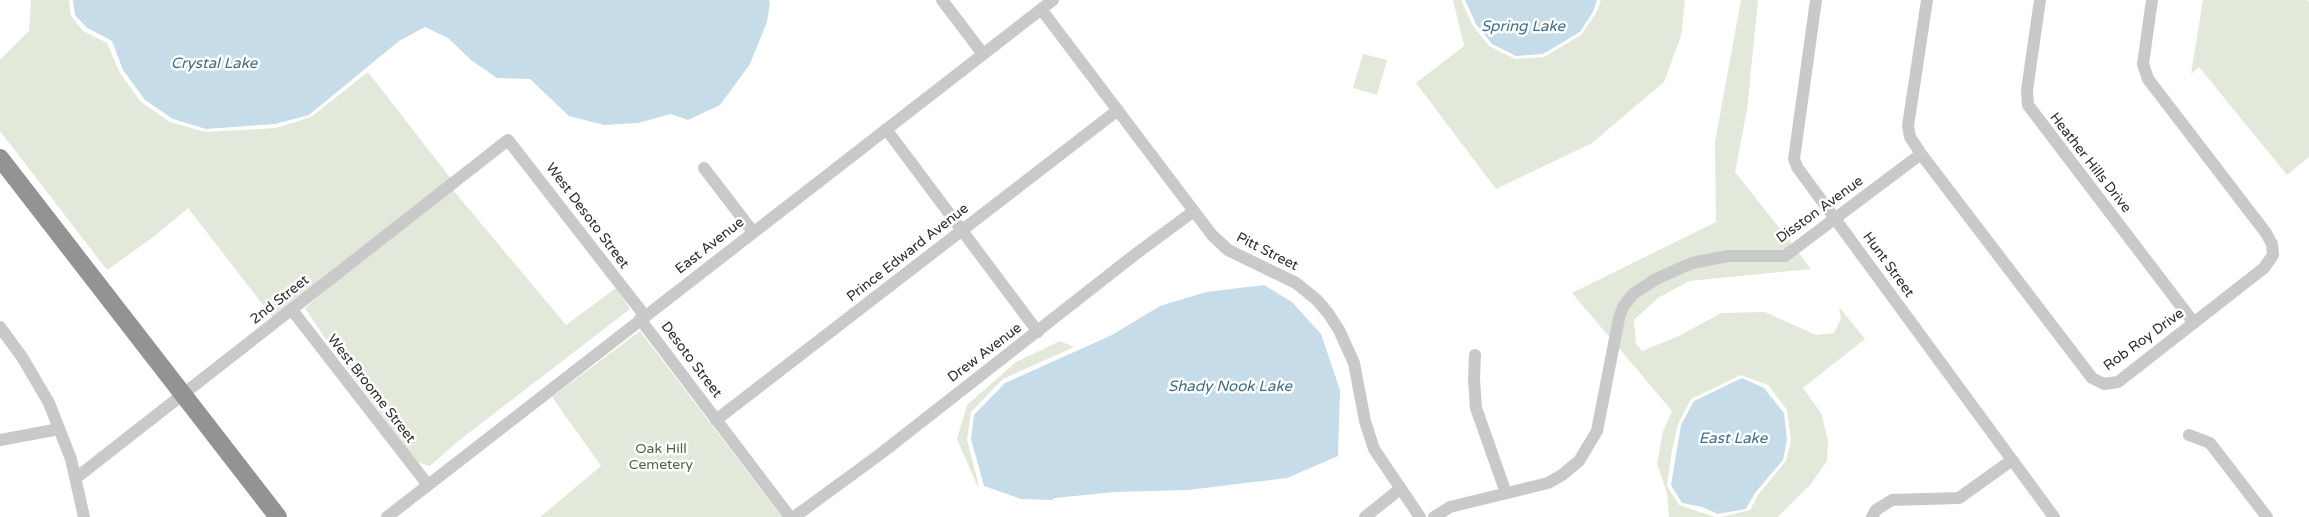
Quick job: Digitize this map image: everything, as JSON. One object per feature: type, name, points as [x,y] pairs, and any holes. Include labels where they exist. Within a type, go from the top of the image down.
[{"type":"highway","points":[[0,158],[278,517]]},
{"type":"street","points":[[942,0],[983,54]]},
{"type":"street","name":"East Avenue","points":[[387,517],[1053,0]]},
{"type":"street","name":"Hunt Street","points":[[1816,0],[1794,159],[1802,176],[1836,219],[2054,517]]},
{"type":"street","name":"Rob Roy Drive","points":[[1927,0],[1908,126],[1910,137],[1921,154],[2097,382],[2104,384],[2118,382],[2264,268],[2273,255],[2272,244],[2148,79],[2143,64],[2152,0]]},
{"type":"street","name":"Heather Hills Drive","points":[[2040,0],[2027,90],[2028,105],[2194,323]]},
{"type":"street","name":"Pitt Street","points":[[1041,9],[1194,212],[1222,246],[1296,283],[1317,300],[1328,313],[1339,330],[1354,363],[1370,440],[1400,489],[1420,517]]},
{"type":"street","name":"Prince Edward Avenue","points":[[716,420],[1118,110]]},
{"type":"street","points":[[886,129],[1038,332]]},
{"type":"street","name":"West Desoto Street","points":[[503,144],[508,140],[643,318]]},
{"type":"street","name":"2nd Street","points":[[76,478],[503,144]]},
{"type":"street","name":"Disston Avenue","points":[[1434,517],[1450,507],[1548,483],[1570,469],[1584,454],[1597,430],[1619,318],[1628,299],[1642,288],[1656,279],[1692,263],[1728,256],[1784,256],[1921,154]]},
{"type":"street","points":[[704,168],[753,232]]},
{"type":"street","name":"Drew Avenue","points":[[794,517],[879,455],[1137,253],[1194,212]]},
{"type":"street","name":"West Broome Street","points":[[292,310],[428,485]]},
{"type":"street","name":"Desoto Street","points":[[643,318],[716,420],[790,517]]},
{"type":"street","points":[[0,327],[39,383],[59,429],[76,478],[84,517]]},
{"type":"street","points":[[1475,355],[1476,408],[1506,493]]},
{"type":"street","points":[[0,440],[59,429]]},
{"type":"street","points":[[2189,435],[2210,443],[2267,517]]},
{"type":"street","points":[[1872,517],[1876,510],[1892,500],[1959,498],[2012,460]]},
{"type":"street","points":[[1365,517],[1400,489]]},
{"type":"green space","points":[[31,0],[69,0],[71,16],[83,31],[107,43],[120,73],[141,102],[170,122],[205,132],[276,128],[311,117],[368,72],[452,180],[274,319],[188,208],[156,235],[107,270],[0,131],[0,60],[29,31]]},
{"type":"green space","points":[[1453,0],[1461,0],[1473,26],[1489,46],[1515,59],[1544,57],[1581,35],[1596,13],[1601,0],[1685,0],[1681,36],[1664,82],[1592,143],[1496,189],[1416,83],[1464,46]]},
{"type":"green space","points":[[1741,0],[1758,0],[1747,110],[1735,172],[1793,245],[1783,252],[1729,252],[1631,290],[1610,338],[1572,293],[1716,222],[1715,142]]},
{"type":"green space","points":[[2203,0],[2307,0],[2309,2],[2309,157],[2287,175],[2199,67],[2191,74]]},
{"type":"green space","points":[[1363,54],[1387,60],[1377,95],[1353,88]]},
{"type":"green space","points":[[453,190],[566,325],[616,288],[630,309],[457,442],[430,466],[417,462],[327,341],[305,308],[354,265]]},
{"type":"green space","points":[[1798,252],[1811,269],[1689,281],[1658,298],[1634,320],[1636,344],[1642,351],[1679,336],[1721,313],[1765,312],[1816,335],[1834,333],[1841,318],[1839,307],[1865,339],[1803,388],[1821,413],[1828,440],[1827,461],[1810,485],[1778,517],[1721,517],[1750,510],[1758,495],[1786,461],[1791,441],[1787,410],[1768,385],[1741,375],[1691,399],[1678,424],[1672,450],[1667,486],[1679,505],[1715,517],[1669,517],[1667,493],[1657,464],[1663,431],[1672,411],[1618,347],[1623,319],[1631,301],[1658,283],[1693,267],[1728,261],[1778,262]]},
{"type":"green space","name":"Oak Hill Cemetery","points":[[640,331],[782,517],[540,517],[601,466],[552,397]]},
{"type":"green space","points":[[1060,341],[1074,347],[1003,379],[971,412],[967,440],[979,486],[957,439],[967,405],[1016,362]]},
{"type":"water","name":"Crystal Lake","points":[[73,0],[769,0],[770,2],[767,22],[750,64],[720,105],[688,120],[671,114],[638,123],[604,125],[569,116],[530,79],[497,78],[471,60],[448,38],[425,27],[399,41],[309,115],[275,124],[206,129],[173,119],[145,100],[123,70],[112,41],[86,27],[75,15]]},
{"type":"water","name":"Spring Lake","points":[[1465,0],[1597,0],[1593,12],[1580,32],[1543,54],[1516,56],[1492,44],[1476,24]]},
{"type":"water","name":"Shady Nook Lake","points":[[1264,285],[1292,302],[1321,334],[1340,390],[1338,456],[1287,478],[1188,490],[1115,492],[1055,498],[1052,500],[1021,499],[984,486],[971,439],[974,415],[1005,383],[1112,335],[1160,306],[1206,292]]},
{"type":"water","name":"East Lake","points":[[1742,378],[1764,388],[1784,413],[1787,440],[1783,460],[1755,493],[1746,509],[1718,514],[1702,507],[1682,503],[1671,485],[1681,425],[1694,401]]}]
